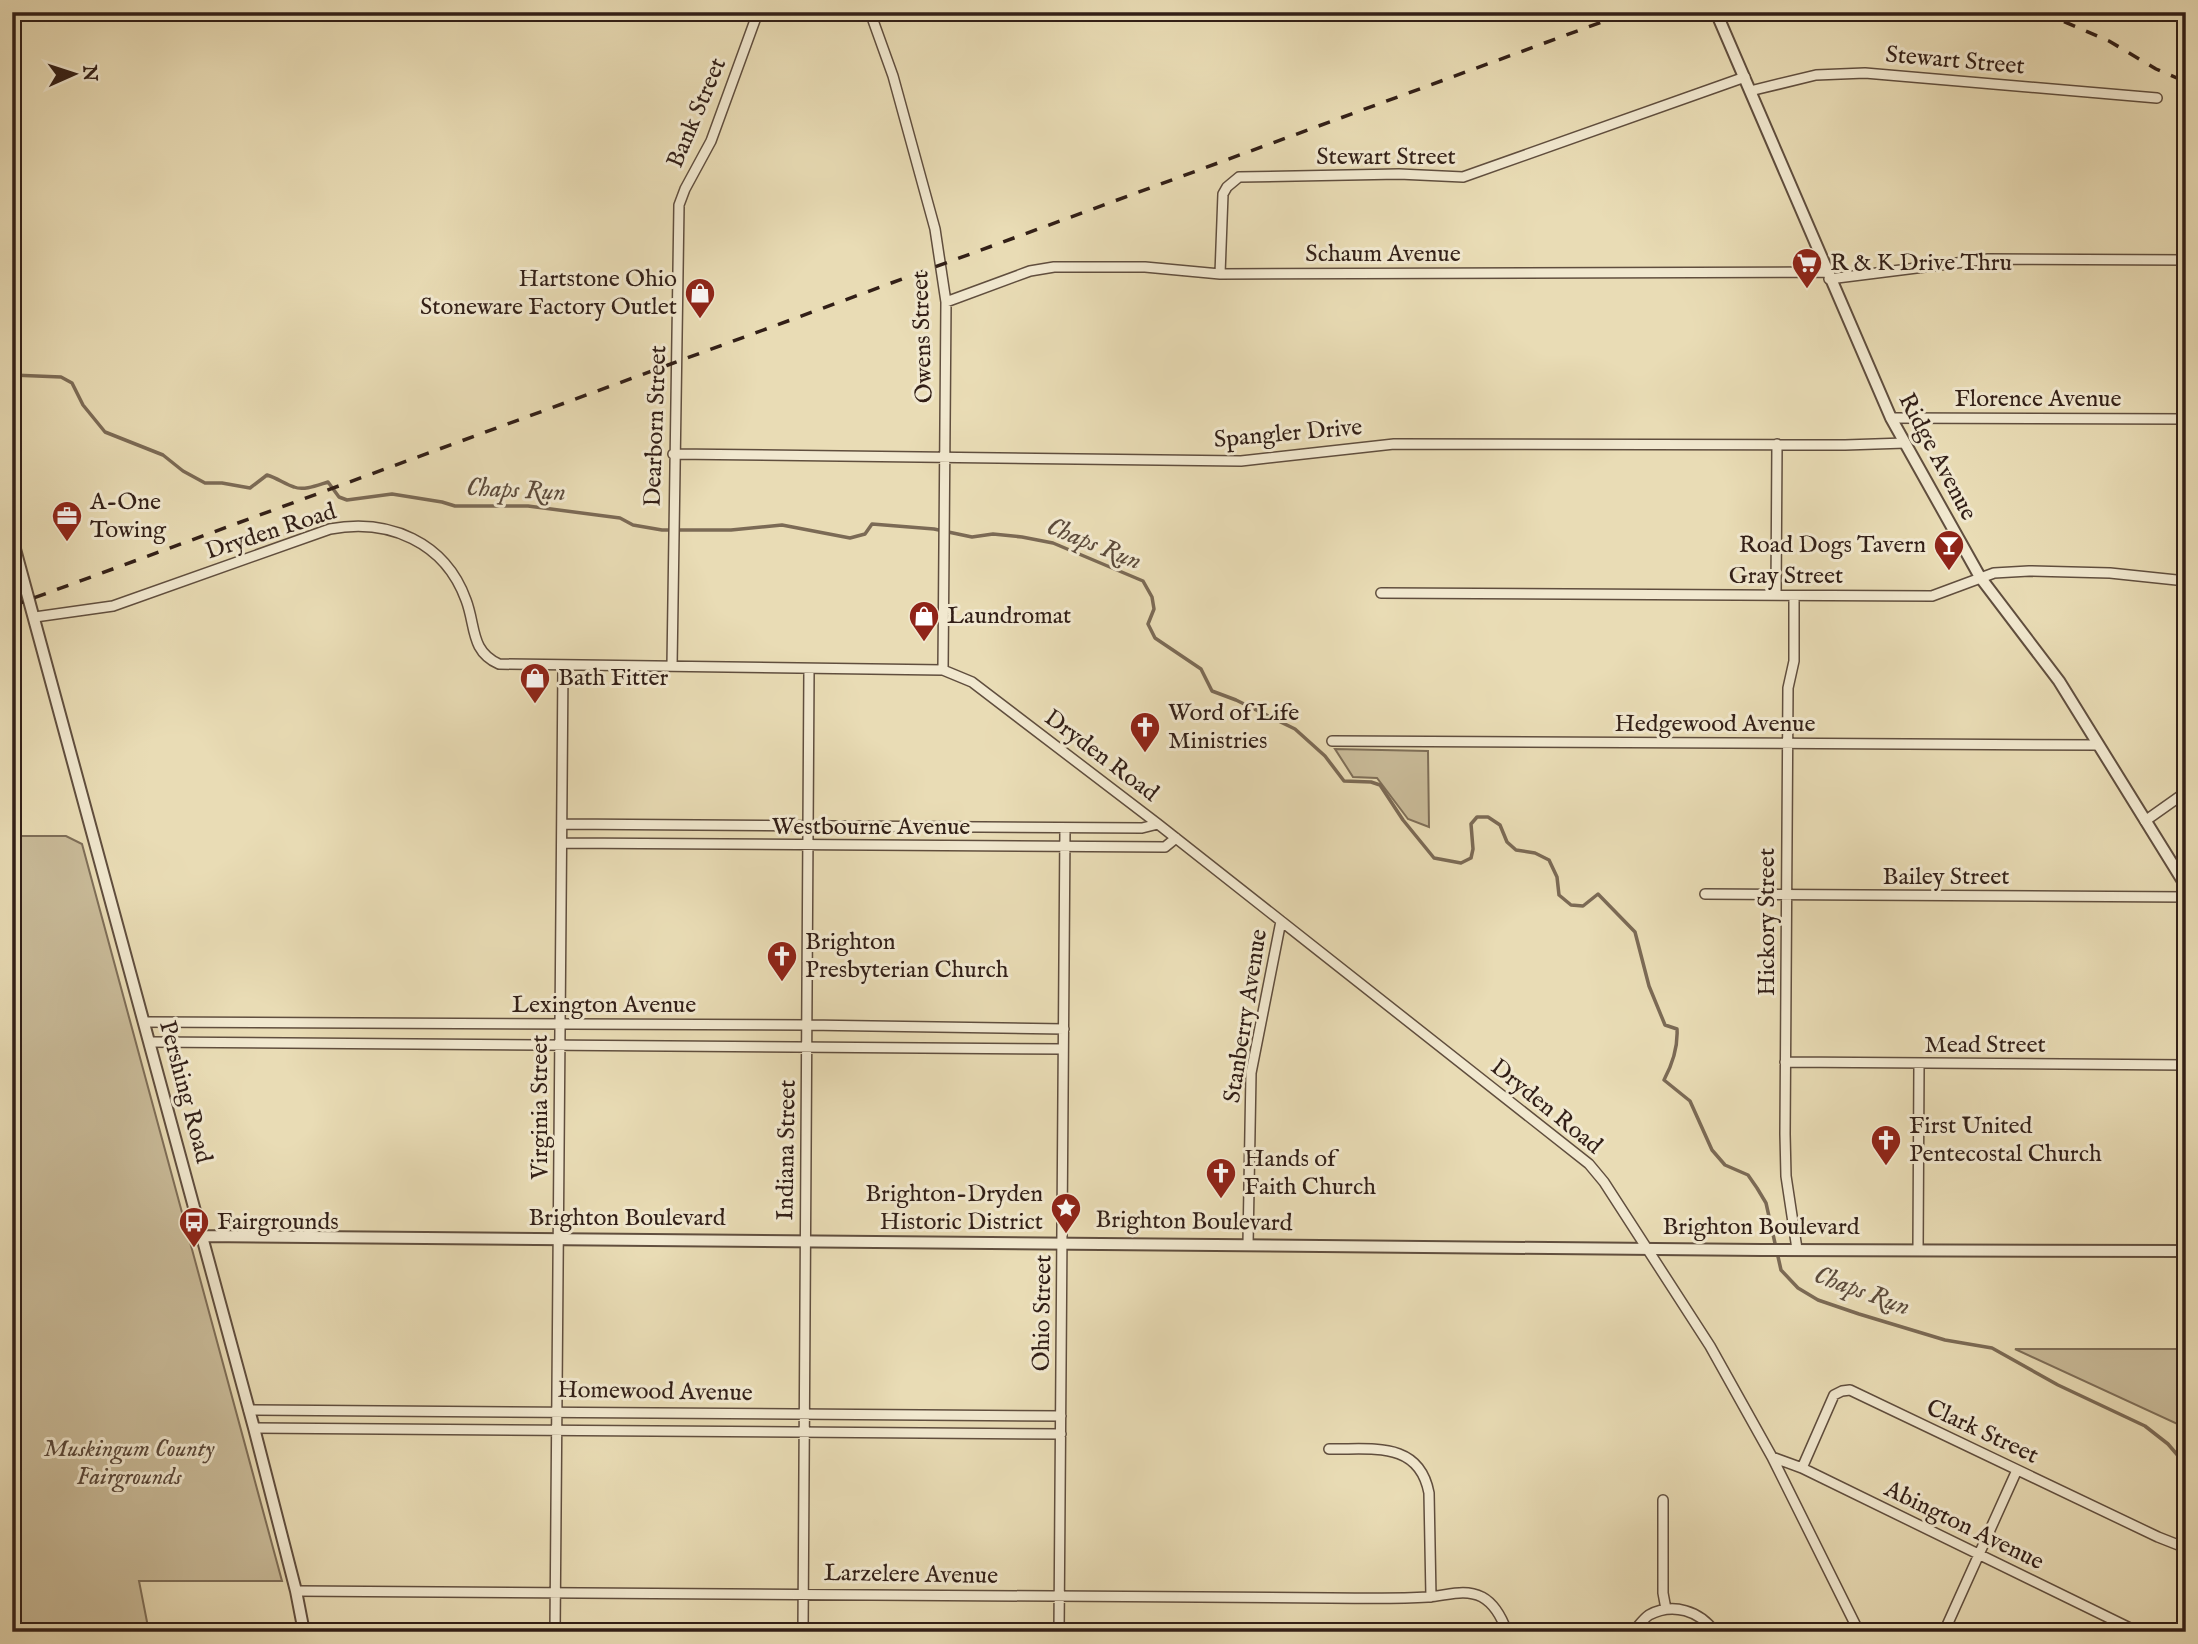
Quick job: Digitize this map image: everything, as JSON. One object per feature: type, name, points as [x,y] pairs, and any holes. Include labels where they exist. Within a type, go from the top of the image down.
[{"type":"street","name":"Bank Street","points":[[685,189],[711,141],[758,12]]},
{"type":"street","name":"Owens Street","points":[[870,12],[893,76],[935,229],[946,302],[943,670]]},
{"type":"street","name":"Ridge Avenue","points":[[1716,12],[1891,418],[1980,577],[2052,671],[2186,886]]},
{"type":"street","name":"Stewart Street","points":[[1750,91],[1816,75],[1865,73],[2157,98]]},
{"type":"street","name":"Stewart Street","points":[[1220,274],[1223,194],[1227,187],[1240,177],[1399,174],[1464,177],[1745,77]]},
{"type":"street","name":"Dearborn Street","points":[[672,666],[673,454],[678,384],[679,205],[685,189]]},
{"type":"street","name":"Schaum Avenue","points":[[946,302],[1030,271],[1054,267],[1144,267],[1220,274],[1828,276],[1988,259],[2186,260]]},
{"type":"street","name":"Florence Avenue","points":[[1891,418],[2186,419]]},
{"type":"street","name":"Spangler Drive","points":[[673,454],[1241,461],[1394,444],[1905,443]]},
{"type":"street","points":[[1776,595],[1777,444]]},
{"type":"street","name":"Dryden Road","points":[[34,617],[113,606],[330,529],[367,525],[408,536],[428,548],[446,564],[468,604],[478,647],[490,660],[499,664],[943,670],[972,682],[1176,838],[1589,1164],[1604,1182],[1710,1346],[1773,1457],[1859,1632]]},
{"type":"street","name":"Pershing Road","points":[[12,538],[16,565],[34,617],[254,1428],[304,1632]]},
{"type":"street","name":"Gray Street","points":[[1381,593],[1932,596],[1994,573],[2029,571],[2110,573],[2186,581]]},
{"type":"street","name":"Hickory Street","points":[[1791,1249],[1786,1176],[1785,1062],[1788,688],[1794,662],[1794,596]]},
{"type":"street","name":"Virginia Street","points":[[555,1632],[563,666]]},
{"type":"street","name":"Indiana Street","points":[[803,1632],[809,669]]},
{"type":"street","name":"Hedgewood Avenue","points":[[1332,741],[2098,745]]},
{"type":"street","points":[[2145,821],[2186,792]]},
{"type":"street","name":"Westbourne Avenue","points":[[562,824],[1065,828],[1142,828],[1158,824]]},
{"type":"street","name":"Ohio Street","points":[[1059,1632],[1065,828]]},
{"type":"street","name":"Westbourne Avenue","points":[[562,843],[1065,848],[1166,847],[1176,838]]},
{"type":"street","name":"Bailey Street","points":[[1705,894],[2186,897]]},
{"type":"street","name":"Stanberry Avenue","points":[[1248,1244],[1251,1073],[1281,921]]},
{"type":"street","name":"Lexington Avenue","points":[[144,1022],[1064,1029]]},
{"type":"street","name":"Lexington Avenue","points":[[150,1042],[1063,1049]]},
{"type":"street","name":"Mead Street","points":[[1785,1062],[2186,1065]]},
{"type":"street","points":[[1918,1250],[1919,1064]]},
{"type":"street","name":"Brighton Boulevard","points":[[202,1236],[1761,1250],[2186,1251]]},
{"type":"street","name":"Clark Street","points":[[1802,1468],[1834,1395],[1850,1390],[2158,1538],[2186,1548]]},
{"type":"street","name":"Homewood Avenue","points":[[249,1410],[558,1410],[1061,1416]]},
{"type":"street","name":"Homewood Avenue","points":[[254,1428],[1060,1434]]},
{"type":"street","points":[[1329,1449],[1384,1450],[1408,1457],[1418,1466],[1426,1479],[1429,1493],[1431,1597]]},
{"type":"street","name":"Abington Avenue","points":[[1773,1457],[1802,1468],[2138,1632]]},
{"type":"street","points":[[1944,1632],[2017,1470]]},
{"type":"street","points":[[1663,1500],[1665,1609]]},
{"type":"street","name":"Larzelere Avenue","points":[[296,1591],[1431,1597],[1453,1593],[1481,1597],[1492,1605],[1507,1632]]},
{"type":"street","points":[[1633,1632],[1648,1616],[1665,1609],[1698,1614],[1715,1632]]},
{"type":"green space","points":[[1335,749],[1428,751],[1429,827],[1408,819],[1377,778],[1353,777]]},
{"type":"green space","name":"Muskingum County Fairgrounds","points":[[12,836],[66,836],[82,844],[282,1581],[139,1581],[149,1632],[12,1632]]},
{"type":"green space","points":[[2015,1349],[2186,1349],[2186,1428]]},
{"type":"waterway","name":"Chaps Run","points":[[12,375],[61,377],[72,383],[83,405],[105,432],[163,455],[183,471],[205,483],[250,488],[267,475],[298,488],[328,482],[339,497],[347,500],[392,494],[455,506],[528,506],[620,518],[633,525],[662,530],[731,530],[782,525],[850,538],[865,534],[872,524],[934,529],[972,537],[993,534],[1022,537],[1053,543],[1143,581],[1152,597],[1154,609],[1148,624],[1155,638],[1201,669],[1212,691],[1295,729],[1325,756],[1344,781],[1380,785],[1403,820],[1434,858],[1461,863],[1471,858],[1471,824],[1477,817],[1488,817],[1500,825],[1507,842],[1516,850],[1535,853],[1549,860],[1557,877],[1559,895],[1571,905],[1583,906],[1598,894],[1635,932],[1649,986],[1665,1025],[1677,1029],[1674,1055],[1664,1080],[1690,1101],[1712,1150],[1725,1165],[1748,1175],[1757,1188],[1766,1203],[1781,1270],[1798,1288],[1818,1300],[1859,1314],[1945,1340],[1992,1348],[2058,1385],[2145,1426],[2168,1444],[2186,1465]]},
{"type":"railway","points":[[12,606],[1629,12]]},
{"type":"railway","points":[[2042,12],[2109,41],[2156,69],[2186,82]]},
{"type":"railway","points":[[2120,12],[2125,15]]},
{"type":"place","name":"R & K Drive Thru","points":[[1807,290]]},
{"type":"place","name":"Hartstone Ohio Stoneware Factory Outlet","points":[[700,320]]},
{"type":"place","name":"A-One Towing","points":[[67,543]]},
{"type":"place","name":"Road Dogs Tavern","points":[[1949,572]]},
{"type":"place","name":"Laundromat","points":[[924,643]]},
{"type":"place","name":"Bath Fitter","points":[[535,705]]},
{"type":"place","name":"Word of Life Ministries","points":[[1145,754]]},
{"type":"place","name":"Brighton Presbyterian Church","points":[[782,983]]},
{"type":"place","name":"First United Pentecostal Church","points":[[1886,1167]]},
{"type":"place","name":"Hands of Faith Church","points":[[1221,1200]]},
{"type":"place","name":"Brighton-Dryden Historic District","points":[[1066,1235]]},
{"type":"place","name":"Fairgrounds","points":[[194,1249]]}]
